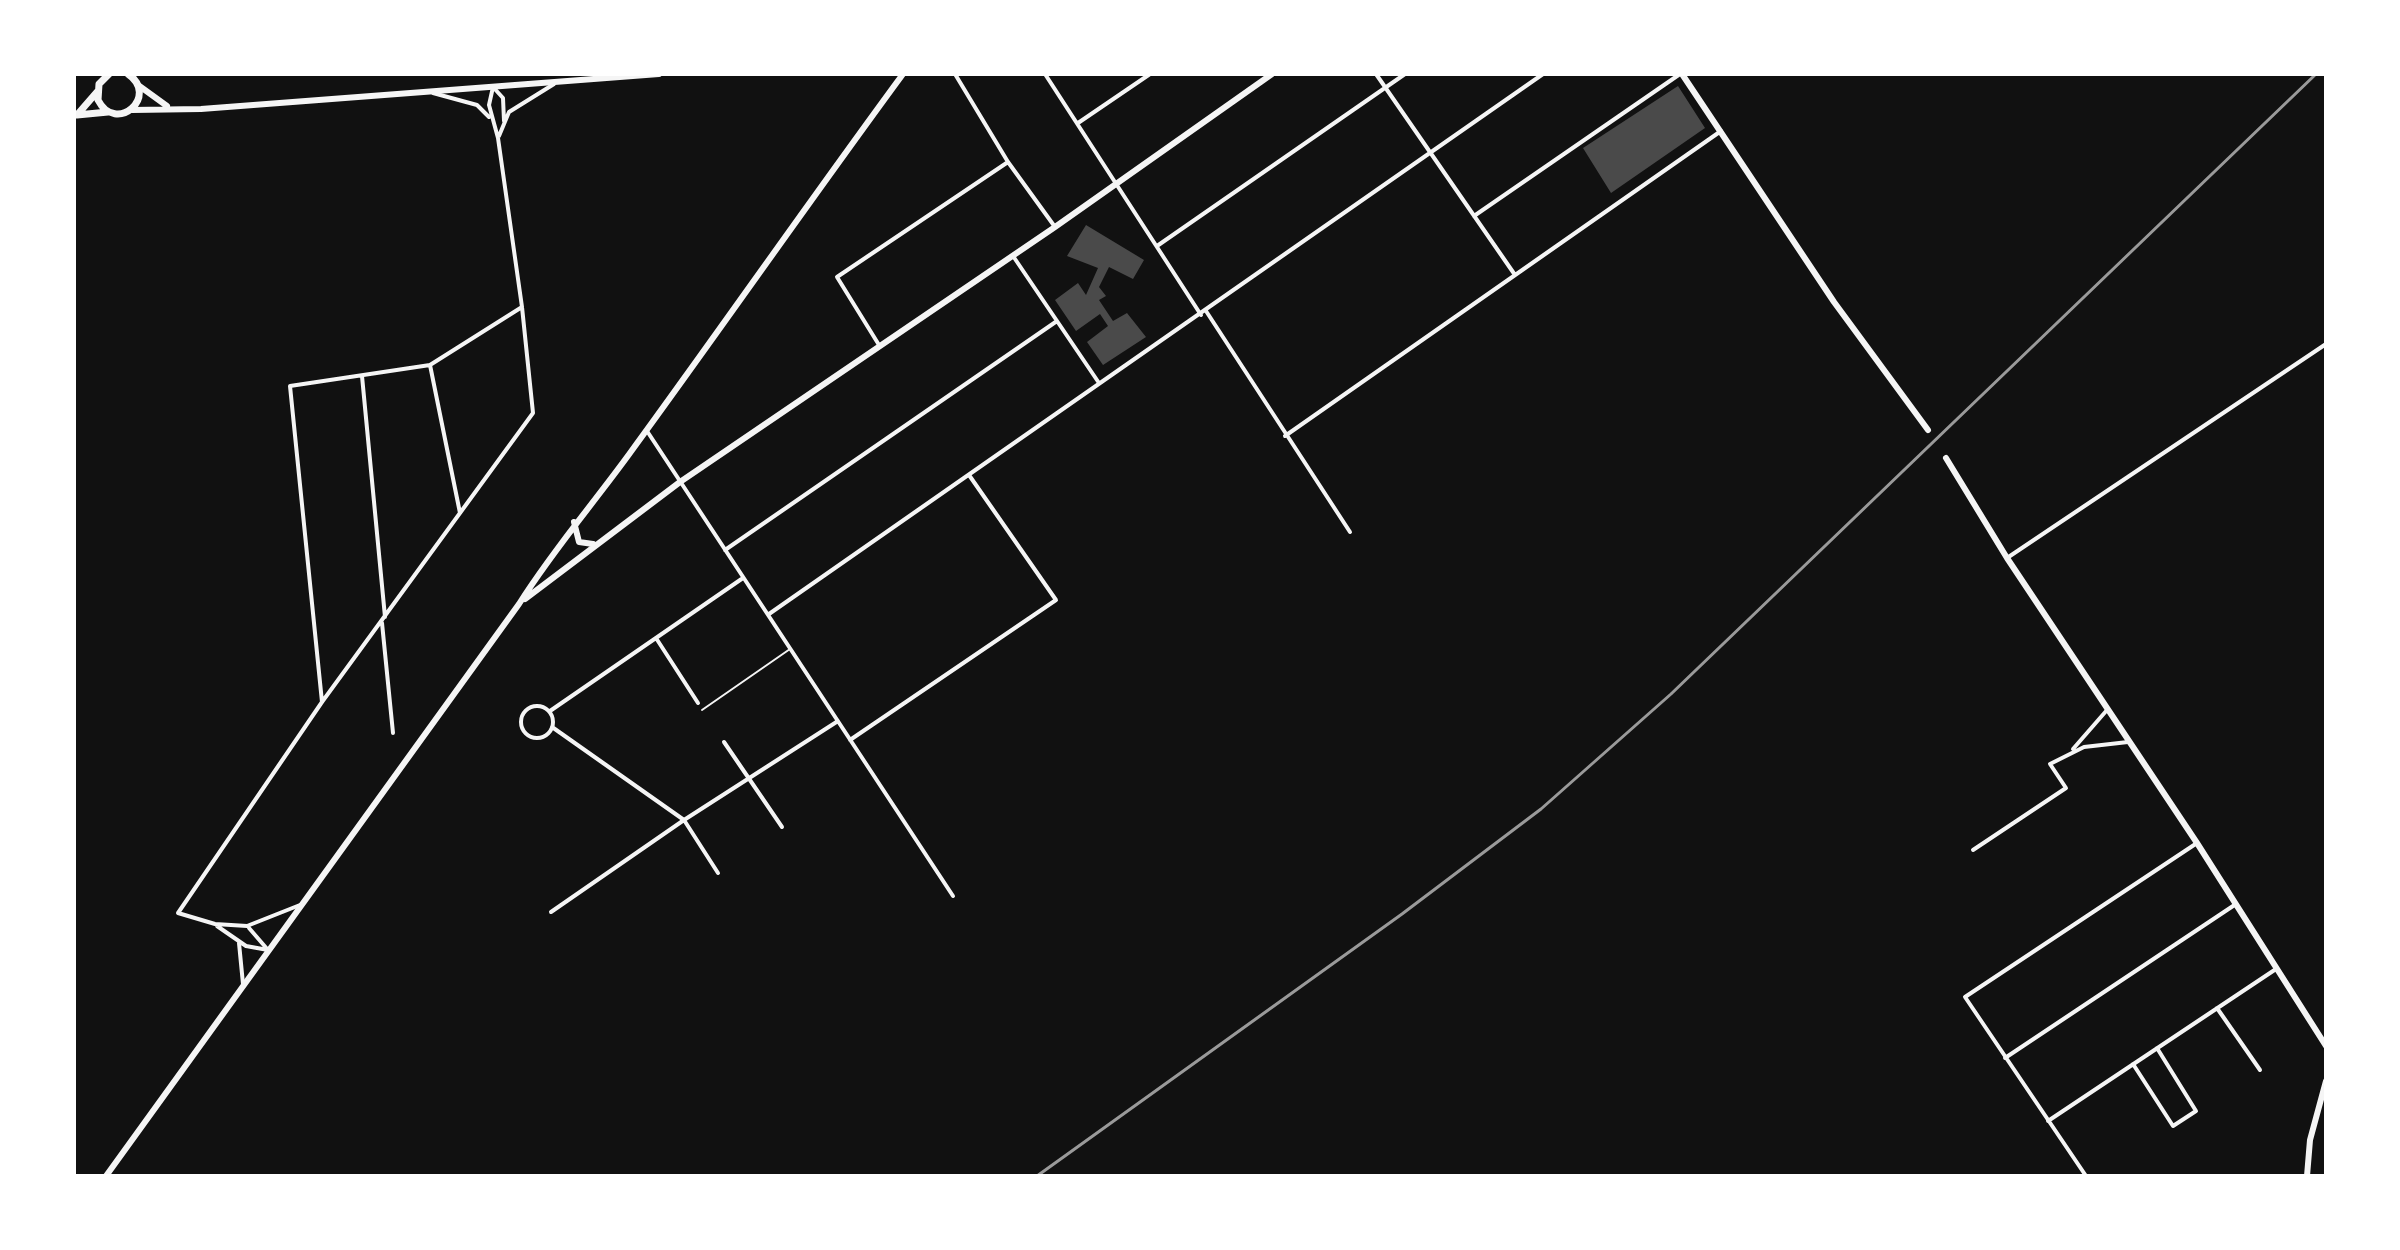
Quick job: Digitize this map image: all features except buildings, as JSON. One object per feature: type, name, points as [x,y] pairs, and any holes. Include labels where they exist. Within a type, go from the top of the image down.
[{"type":"main road","points":[[128,74],[162,105],[179,109]]},
{"type":"main road","points":[[76,115],[108,112],[121,115],[132,110],[659,74]]},
{"type":"main road","points":[[106,1176],[519,604],[574,522],[646,429],[903,74]]},
{"type":"main road","points":[[519,604],[680,482],[1055,227],[1272,74]]},
{"type":"main road","points":[[1681,74],[1834,302],[1928,430]]},
{"type":"main road","points":[[76,115],[97,92],[104,76]]},
{"type":"main road","points":[[132,110],[139,99],[138,85]]},
{"type":"main road","points":[[97,92],[99,103],[108,112]]},
{"type":"main road","points":[[1946,458],[2007,558],[2197,843],[2326,1046]]},
{"type":"main road","points":[[574,522],[579,542],[596,543]]},
{"type":"main road","points":[[2307,1176],[2310,1140],[2326,1081]]},
{"type":"street","points":[[955,74],[1008,162],[1055,227]]},
{"type":"street","points":[[1045,74],[1350,532]]},
{"type":"street","points":[[1078,123],[1150,74]]},
{"type":"street","points":[[1376,74],[1515,275]]},
{"type":"street","points":[[1157,246],[1405,74]]},
{"type":"street","points":[[769,614],[1543,74]]},
{"type":"street","points":[[1474,216],[1681,74]]},
{"type":"street","points":[[498,138],[504,121],[518,103],[559,82]]},
{"type":"street","points":[[300,905],[247,926],[215,924],[178,913],[322,702],[534,408],[498,138],[488,97],[493,87],[503,98],[504,121]]},
{"type":"street","points":[[426,92],[477,105],[492,122]]},
{"type":"street","points":[[1285,436],[1721,131]]},
{"type":"street","points":[[879,345],[837,277],[1008,162]]},
{"type":"street","points":[[1012,254],[1099,383]]},
{"type":"street","points":[[322,702],[290,386],[430,365],[522,307]]},
{"type":"street","points":[[725,550],[1057,321]]},
{"type":"street","points":[[2007,558],[2326,344]]},
{"type":"street","points":[[430,365],[460,513]]},
{"type":"street","points":[[362,376],[393,733]]},
{"type":"street","points":[[646,429],[953,896]]},
{"type":"street","points":[[850,740],[1056,600],[969,475]]},
{"type":"street","points":[[550,711],[743,578]]},
{"type":"street","points":[[655,638],[698,703]]},
{"type":"street","points":[[541,706],[550,711],[552,727],[546,735],[536,738],[526,734],[521,725],[523,714],[530,707],[541,706]]},
{"type":"street","points":[[1973,850],[2066,788],[2050,764],[2072,751],[2107,710]]},
{"type":"street","points":[[551,912],[684,820],[838,721]]},
{"type":"street","points":[[552,727],[684,820],[718,873]]},
{"type":"street","points":[[724,742],[782,827]]},
{"type":"street","points":[[2072,751],[2128,742]]},
{"type":"street","points":[[2086,1176],[1965,997],[2197,843]]},
{"type":"street","points":[[2005,1058],[2236,904]]},
{"type":"street","points":[[215,924],[239,943],[268,950]]},
{"type":"street","points":[[247,926],[268,950]]},
{"type":"street","points":[[239,943],[243,984]]},
{"type":"street","points":[[2048,1121],[2278,968]]},
{"type":"street","points":[[2217,1008],[2260,1070]]},
{"type":"street","points":[[2133,1064],[2173,1126],[2196,1111],[2157,1048]]},
{"type":"lane","points":[[702,710],[790,648]]},
{"type":"railway","points":[[1037,1176],[1402,914],[1541,809],[1671,694],[2316,74]]}]
